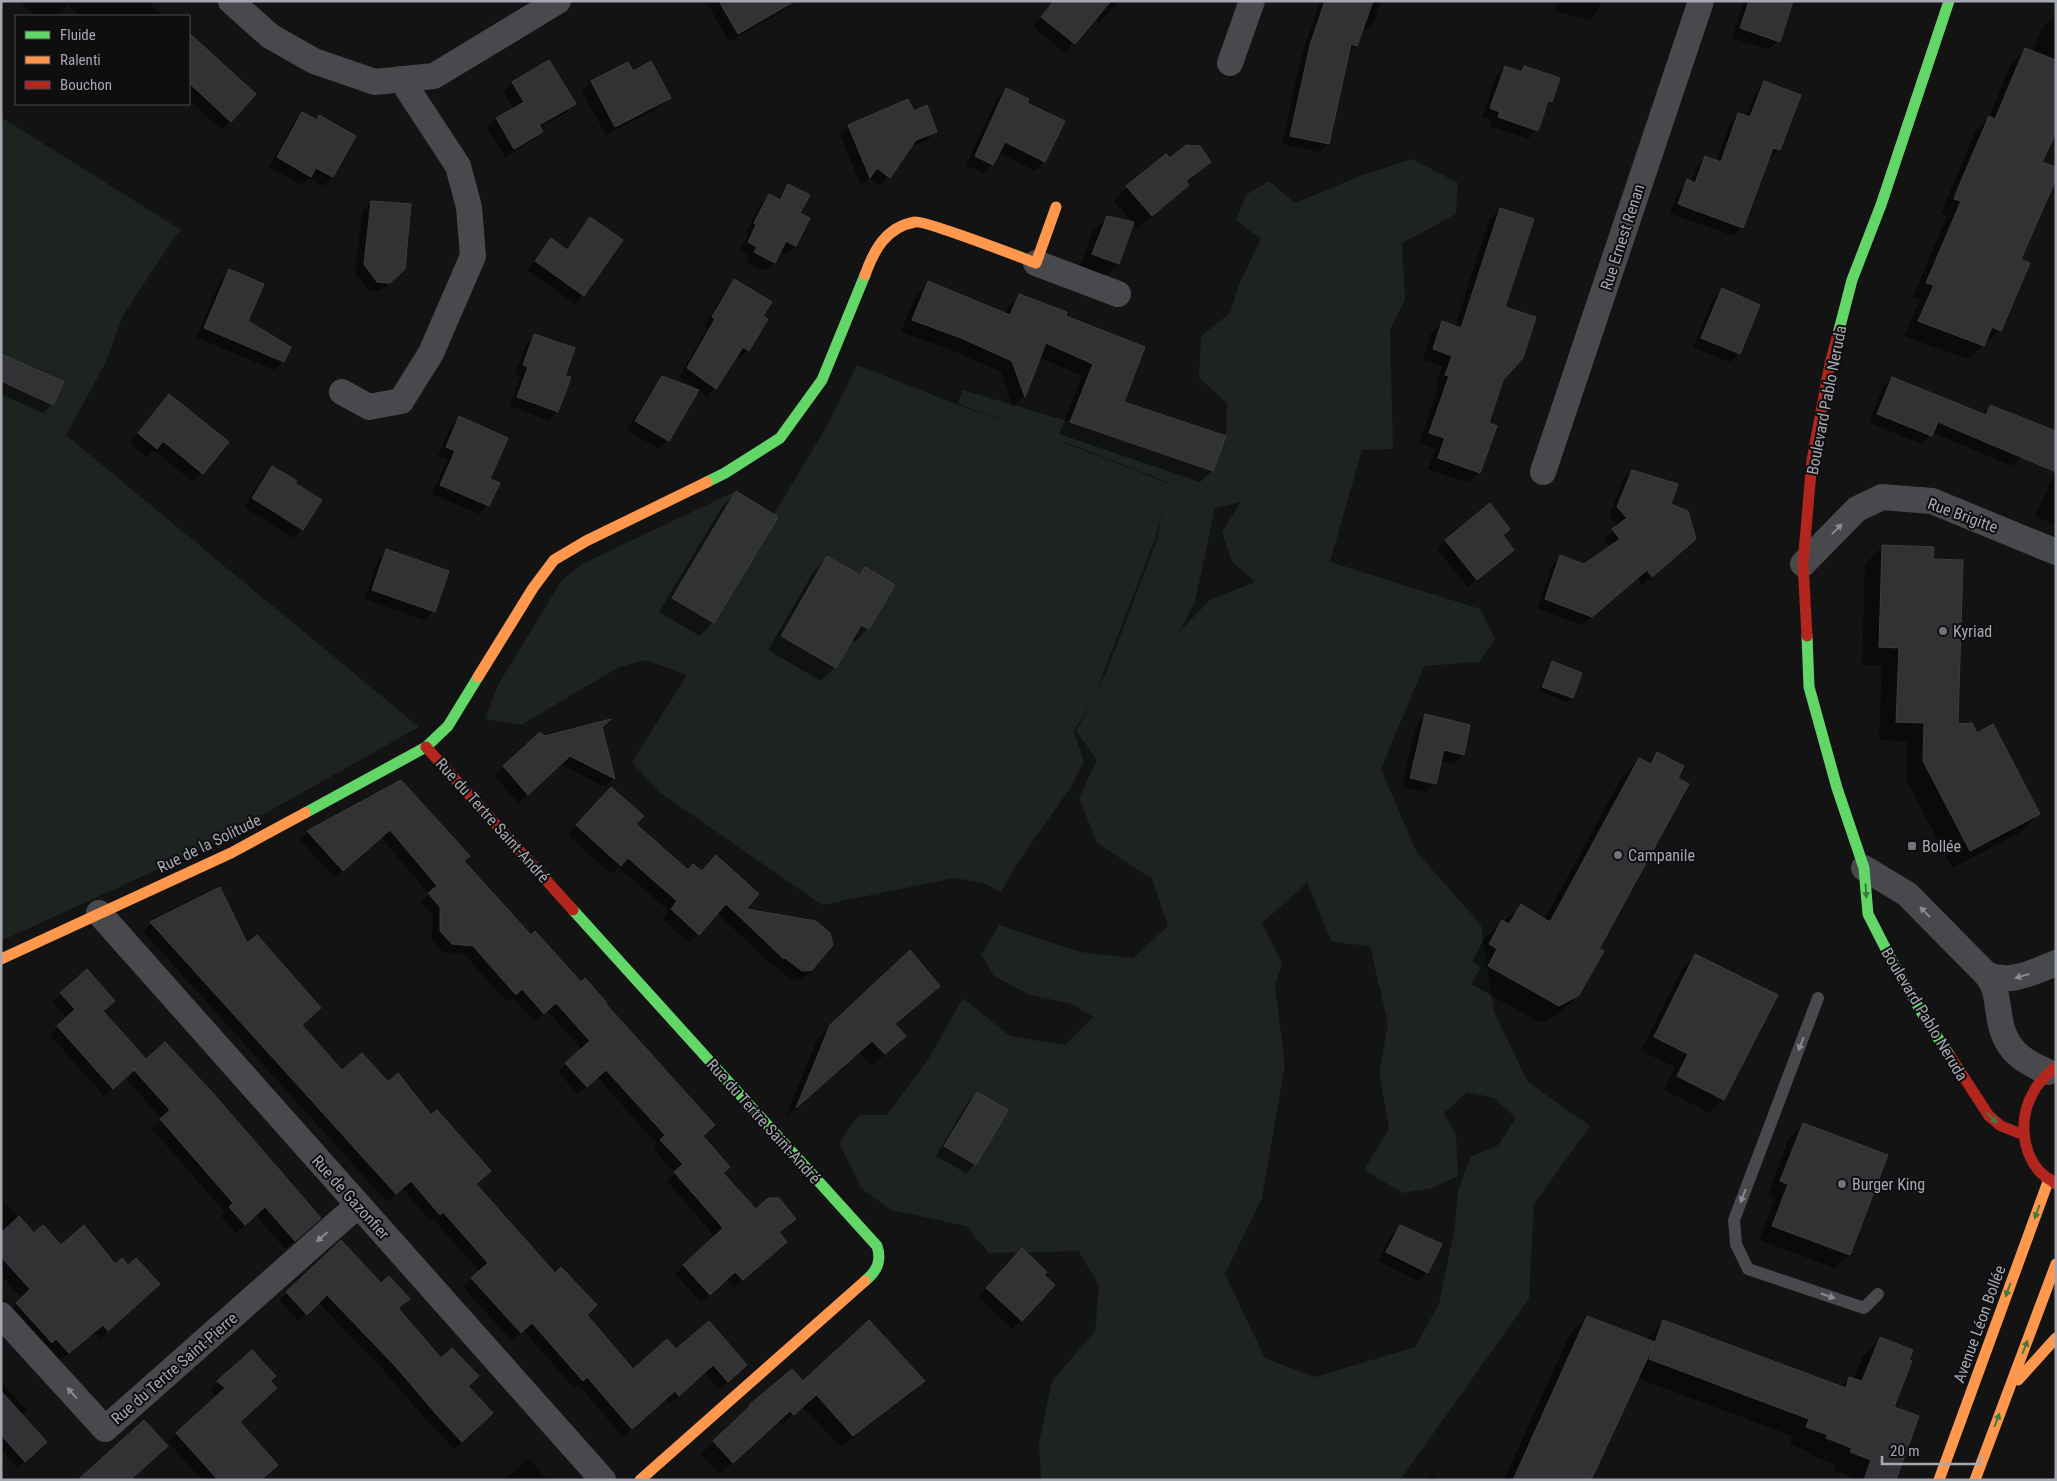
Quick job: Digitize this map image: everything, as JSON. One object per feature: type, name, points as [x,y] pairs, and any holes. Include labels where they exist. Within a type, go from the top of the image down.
[{"type":"street","points":[[231,1],[270,36],[314,61],[375,82],[434,76],[558,1]]},
{"type":"street","points":[[1230,63],[1252,1]]},
{"type":"street","name":"Rue Ernest Renan","points":[[1544,472],[1701,1]]},
{"type":"street","name":"Boulevard Pablo Neruda","points":[[1949,1],[1881,205],[1852,280],[1830,364],[1812,460],[1803,564],[1808,687],[1864,868],[1868,914],[1926,1020],[1989,1116],[2000,1126],[2024,1135]]},
{"type":"street","points":[[342,392],[369,406],[402,402],[431,353],[473,256],[469,208],[458,166],[401,79]]},
{"type":"street","points":[[1036,264],[1056,207]]},
{"type":"street","name":"Rue du Tertre Saint-André","points":[[640,1480],[868,1279],[879,1265],[880,1255],[877,1246],[864,1231],[426,747],[448,726],[533,588],[554,560],[586,541],[725,473],[780,438],[822,380],[874,251],[892,230],[917,221],[1118,294]]},
{"type":"street","name":"Rue Brigitte","points":[[1803,564],[1857,509],[1882,497],[1932,500],[2056,552]]},
{"type":"street","name":"Rue de la Solitude","points":[[1,959],[231,853],[426,747]]},
{"type":"street","points":[[1864,868],[1907,894],[1986,974],[1996,990],[1999,1016],[2008,1043],[2017,1055],[2028,1063],[2052,1069]]},
{"type":"street","name":"Rue de Gazonfier","points":[[99,913],[603,1480]]},
{"type":"street","points":[[1986,974],[2003,979],[2017,977],[2056,962]]},
{"type":"street","name":"Avenue Léon Bollée","points":[[1939,1480],[2052,1182],[2035,1166],[2026,1147],[2022,1126],[2026,1106],[2034,1086],[2052,1069]]},
{"type":"street","name":"Rue du Tertre Saint-Pierre","points":[[1,1316],[105,1429],[358,1205]]},
{"type":"street","points":[[1975,1480],[2056,1264]]},
{"type":"street","points":[[2008,1393],[2056,1338]]},
{"type":"lane","points":[[1818,998],[1734,1220],[1736,1244],[1748,1269],[1864,1308],[1878,1294]]},
{"type":"shaded area","points":[[1,117],[181,230],[123,315],[107,360],[66,435],[419,727],[200,850],[1,941]]},
{"type":"shaded area","points":[[1412,159],[1458,183],[1456,214],[1402,243],[1405,300],[1390,329],[1393,449],[1362,450],[1330,562],[1480,609],[1495,639],[1479,662],[1424,666],[1381,769],[1416,851],[1481,925],[1494,1012],[1528,1082],[1590,1126],[1534,1204],[1529,1299],[1400,1480],[1041,1480],[1039,1442],[1052,1381],[1095,1331],[1099,1285],[1078,1251],[989,1253],[966,1226],[891,1210],[861,1188],[839,1143],[859,1115],[887,1115],[929,1058],[963,998],[1010,1036],[1065,1045],[1093,1017],[1072,1004],[1030,995],[994,976],[981,955],[999,925],[1080,952],[1133,958],[1168,926],[1152,879],[1097,843],[1079,798],[1097,760],[1076,731],[1093,699],[1074,731],[1084,762],[1071,787],[1016,865],[1001,892],[984,883],[955,878],[822,905],[659,792],[632,762],[687,675],[646,660],[619,667],[521,725],[485,719],[498,685],[562,580],[582,564],[736,491],[774,514],[827,426],[857,365],[958,405],[1041,434],[958,404],[963,390],[1070,422],[1213,471],[1226,436],[1227,403],[1199,378],[1201,336],[1230,313],[1239,284],[1261,239],[1236,220],[1246,195],[1269,181],[1295,203],[1360,176]],"holes":[[[1065,442],[1170,484],[1065,443]],[[1241,502],[1222,532],[1232,562],[1255,582],[1211,599],[1179,632],[1195,602],[1215,508]],[[1163,510],[1157,540],[1106,673],[1098,687],[1155,539]],[[1307,883],[1332,942],[1370,946],[1388,1024],[1379,1073],[1389,1128],[1364,1170],[1403,1193],[1432,1188],[1458,1176],[1456,1134],[1444,1113],[1467,1092],[1494,1098],[1516,1118],[1498,1145],[1470,1157],[1458,1191],[1455,1227],[1439,1304],[1415,1347],[1315,1377],[1265,1358],[1225,1274],[1262,1198],[1285,1065],[1275,985],[1282,963],[1262,923]]]},
{"type":"building","points":[[719,1],[795,1],[738,34]]},
{"type":"building","points":[[1054,1],[1111,1],[1075,44],[1041,17]]},
{"type":"building","points":[[1325,1],[1373,1],[1357,46],[1351,44],[1329,144],[1290,136],[1310,45]]},
{"type":"building","points":[[1749,1],[1793,1],[1780,42],[1740,28]]},
{"type":"building","points":[[190,34],[256,94],[231,122],[190,84]]},
{"type":"building","points":[[2025,48],[2056,60],[2056,133],[2042,162],[2056,167],[2056,179],[2021,259],[2030,263],[2001,331],[1992,327],[1984,346],[1918,321],[1934,285],[1926,283],[1961,201],[1954,199],[1959,186],[1989,116],[1995,119]]},
{"type":"building","points":[[549,60],[576,104],[539,125],[543,132],[514,149],[496,118],[524,102],[512,82]]},
{"type":"building","points":[[651,61],[671,98],[615,127],[591,81],[628,62],[633,71]]},
{"type":"building","points":[[1505,66],[1522,72],[1524,66],[1560,78],[1552,102],[1548,101],[1538,131],[1498,117],[1500,112],[1490,108]]},
{"type":"building","points":[[1764,81],[1801,95],[1780,150],[1773,148],[1743,228],[1678,204],[1687,179],[1695,183],[1705,156],[1721,162],[1738,113],[1750,117]]},
{"type":"building","points":[[1006,88],[1029,99],[1027,103],[1065,121],[1045,162],[1005,142],[993,165],[975,156]]},
{"type":"building","points":[[908,99],[914,111],[927,105],[937,132],[916,140],[890,178],[877,168],[870,178],[848,125]]},
{"type":"building","points":[[302,112],[317,120],[319,115],[356,136],[333,177],[316,168],[311,177],[277,157]]},
{"type":"building","points":[[1186,145],[1200,146],[1211,162],[1186,181],[1189,185],[1152,216],[1126,186],[1166,154],[1170,158]]},
{"type":"building","points":[[788,184],[810,195],[800,213],[810,218],[796,246],[786,241],[775,263],[754,252],[757,247],[748,242],[756,225],[754,223],[769,194],[780,200]]},
{"type":"building","points":[[371,201],[411,204],[405,269],[390,283],[377,282],[364,264]]},
{"type":"building","points":[[1500,208],[1534,219],[1505,307],[1536,317],[1523,358],[1503,380],[1489,423],[1497,426],[1480,473],[1438,458],[1445,438],[1429,433],[1449,376],[1445,375],[1452,356],[1433,349],[1442,321],[1461,328]]},
{"type":"building","points":[[1107,216],[1134,222],[1119,264],[1092,254]]},
{"type":"building","points":[[590,217],[623,240],[584,296],[535,261],[551,238],[567,250]]},
{"type":"building","points":[[229,269],[264,284],[248,321],[291,347],[284,362],[204,328]]},
{"type":"building","points":[[734,279],[772,302],[763,316],[768,319],[749,351],[743,347],[716,389],[687,368],[715,319],[712,317]]},
{"type":"building","points":[[928,281],[1010,315],[1019,294],[1067,312],[1066,316],[1145,347],[1124,402],[1226,436],[1213,471],[1070,422],[1093,364],[1046,343],[1025,397],[1012,361],[961,338],[912,320]]},
{"type":"building","points":[[1722,288],[1760,305],[1740,354],[1701,338]]},
{"type":"building","points":[[534,334],[575,348],[565,376],[571,377],[558,412],[517,397],[528,367],[523,365]]},
{"type":"building","points":[[1,354],[64,382],[53,405],[1,381]]},
{"type":"building","points":[[662,376],[699,390],[669,441],[635,421]]},
{"type":"building","points":[[1892,377],[1986,415],[1990,405],[2056,431],[2056,472],[1938,422],[1932,436],[1877,414]]},
{"type":"building","points":[[169,394],[229,442],[203,474],[163,441],[157,449],[138,433]]},
{"type":"building","points":[[459,416],[508,438],[490,479],[500,483],[489,506],[440,485],[455,451],[446,447]]},
{"type":"building","points":[[272,466],[297,481],[295,483],[322,500],[303,530],[252,498]]},
{"type":"building","points":[[1632,470],[1678,484],[1671,504],[1688,511],[1696,539],[1652,577],[1647,570],[1592,617],[1545,599],[1560,555],[1584,564],[1620,539],[1612,529],[1627,518],[1617,507]]},
{"type":"building","points":[[736,491],[778,517],[714,623],[672,598]]},
{"type":"building","points":[[1490,503],[1510,529],[1503,535],[1514,550],[1477,580],[1445,540]]},
{"type":"building","points":[[1882,545],[1934,547],[1933,559],[1963,560],[1958,724],[1972,723],[1977,733],[1993,724],[2040,814],[1970,851],[1923,761],[1924,723],[1896,722],[1899,648],[1879,647]]},
{"type":"building","points":[[386,549],[449,571],[435,612],[372,590]]},
{"type":"building","points":[[827,556],[860,575],[865,567],[895,585],[869,629],[861,625],[836,668],[781,636]]},
{"type":"building","points":[[1552,661],[1582,673],[1573,698],[1542,687]]},
{"type":"building","points":[[1425,714],[1470,725],[1464,755],[1444,750],[1436,784],[1410,778]]},
{"type":"building","points":[[611,719],[602,727],[615,779],[570,756],[528,795],[503,766],[540,732],[545,736]]},
{"type":"building","name":"Campanile","points":[[1657,752],[1684,766],[1678,778],[1689,784],[1599,949],[1604,951],[1579,995],[1559,1006],[1488,966],[1497,949],[1489,944],[1502,920],[1509,924],[1521,904],[1550,922],[1639,758],[1651,764]]},
{"type":"building","points":[[401,780],[470,856],[464,861],[531,935],[535,931],[581,982],[585,978],[715,1125],[703,1136],[730,1167],[723,1173],[756,1209],[768,1198],[779,1198],[796,1219],[779,1232],[787,1242],[743,1280],[735,1272],[710,1295],[683,1265],[723,1228],[674,1172],[683,1164],[660,1140],[665,1135],[606,1070],[587,1087],[565,1063],[590,1041],[556,1003],[544,1014],[522,989],[516,995],[473,946],[452,944],[440,931],[440,907],[428,893],[437,886],[390,830],[343,871],[307,831]]},
{"type":"building","points":[[611,787],[644,816],[636,824],[688,870],[693,864],[702,871],[716,855],[759,894],[746,909],[816,921],[830,933],[833,945],[812,970],[802,971],[784,959],[726,904],[699,935],[671,909],[677,901],[628,858],[621,866],[576,825]]},
{"type":"building","points":[[220,887],[247,943],[257,935],[321,1008],[302,1025],[342,1070],[362,1053],[388,1082],[398,1073],[431,1115],[437,1110],[491,1171],[476,1184],[555,1273],[561,1267],[597,1305],[587,1315],[633,1369],[667,1339],[676,1349],[709,1321],[747,1365],[728,1382],[713,1365],[679,1396],[675,1391],[632,1429],[587,1377],[583,1381],[532,1323],[521,1333],[471,1278],[488,1263],[443,1212],[440,1215],[411,1181],[396,1194],[150,922]]},
{"type":"building","points":[[910,950],[940,986],[895,1024],[906,1036],[885,1054],[872,1041],[796,1108],[830,1025]]},
{"type":"building","points":[[1695,954],[1778,995],[1724,1100],[1677,1076],[1688,1054],[1654,1037]]},
{"type":"building","points":[[87,969],[115,1001],[103,1011],[146,1059],[113,1089],[57,1026],[75,1009],[60,993]]},
{"type":"building","points":[[165,1042],[212,1092],[321,1218],[295,1241],[265,1207],[245,1225],[229,1207],[233,1203],[160,1119],[170,1110],[134,1070]]},
{"type":"building","points":[[977,1092],[1008,1110],[976,1165],[944,1146]]},
{"type":"building","points":[[1803,1123],[1888,1155],[1850,1255],[1772,1226],[1788,1184],[1780,1181]]},
{"type":"building","points":[[19,1216],[34,1233],[43,1225],[61,1245],[84,1225],[115,1264],[122,1258],[128,1265],[136,1258],[160,1284],[108,1331],[103,1325],[69,1353],[56,1339],[52,1343],[16,1303],[30,1289],[1,1257],[1,1233]]},
{"type":"building","points":[[1400,1225],[1442,1244],[1428,1273],[1386,1252]]},
{"type":"building","points":[[341,1240],[381,1283],[389,1276],[410,1299],[398,1308],[441,1358],[452,1348],[479,1376],[468,1386],[493,1413],[462,1442],[396,1367],[327,1295],[307,1315],[286,1292]]},
{"type":"building","points":[[1022,1248],[1047,1272],[1044,1275],[1055,1285],[1022,1321],[986,1288]]},
{"type":"building","points":[[1587,1316],[1655,1342],[1591,1480],[1513,1480]]},
{"type":"building","points":[[869,1320],[925,1381],[853,1436],[813,1391],[816,1395],[794,1415],[790,1411],[733,1463],[713,1441],[749,1405],[792,1369],[803,1381]]},
{"type":"building","points":[[1663,1320],[1846,1388],[1849,1377],[1862,1381],[1880,1337],[1913,1350],[1909,1360],[1912,1361],[1894,1407],[1919,1416],[1896,1480],[1864,1480],[1871,1460],[1850,1452],[1852,1448],[1826,1438],[1828,1435],[1806,1427],[1809,1419],[1649,1359]]},
{"type":"building","points":[[252,1350],[276,1376],[270,1381],[277,1388],[240,1422],[278,1465],[261,1480],[218,1480],[176,1433],[225,1388],[217,1381]]},
{"type":"building","points":[[1,1391],[47,1442],[25,1462],[1,1435]]},
{"type":"building","points":[[144,1420],[168,1446],[130,1480],[78,1480]]},
{"type":"traffic: fast","points":[[1838,334],[1852,280],[1881,205],[1949,1]]},
{"type":"traffic: fast","points":[[707,482],[725,473],[780,438],[822,380],[865,275]]},
{"type":"traffic: fast","points":[[1807,636],[1809,687],[1837,788],[1864,868],[1868,914],[1892,961],[1926,1020],[1950,1056]]},
{"type":"traffic: fast","points":[[305,813],[426,747],[448,726],[478,677]]},
{"type":"traffic: fast","points":[[573,910],[877,1246],[879,1261],[873,1273],[865,1281]]},
{"type":"traffic: slow","points":[[865,275],[882,241],[896,229],[915,222],[953,233],[1036,263],[1056,207]]},
{"type":"traffic: slow","points":[[478,677],[533,588],[554,560],[586,541],[707,482]]},
{"type":"traffic: slow","points":[[1,959],[231,853],[305,813]]},
{"type":"traffic: slow","points":[[1939,1480],[2049,1179]]},
{"type":"traffic: slow","points":[[1975,1480],[2056,1264]]},
{"type":"traffic: slow","points":[[640,1480],[865,1281]]},
{"type":"traffic: slow","points":[[2018,1380],[2056,1338]]},
{"type":"traffic: jam","points":[[1807,636],[1803,564],[1812,460],[1830,364],[1838,334]]},
{"type":"traffic: jam","points":[[426,747],[573,910]]},
{"type":"traffic: jam","points":[[1950,1056],[1989,1116],[2001,1126],[2024,1135]]},
{"type":"traffic: jam","points":[[2056,1067],[2035,1089],[2029,1102],[2024,1123],[2026,1144],[2034,1164],[2042,1174],[2056,1184]]},
{"type":"place","name":"Kyriad","points":[[1943,631]]},
{"type":"place","name":"Bollée","points":[[1912,846]]},
{"type":"place","name":"Campanile","points":[[1618,855]]},
{"type":"place","name":"Burger King","points":[[1842,1184]]}]
